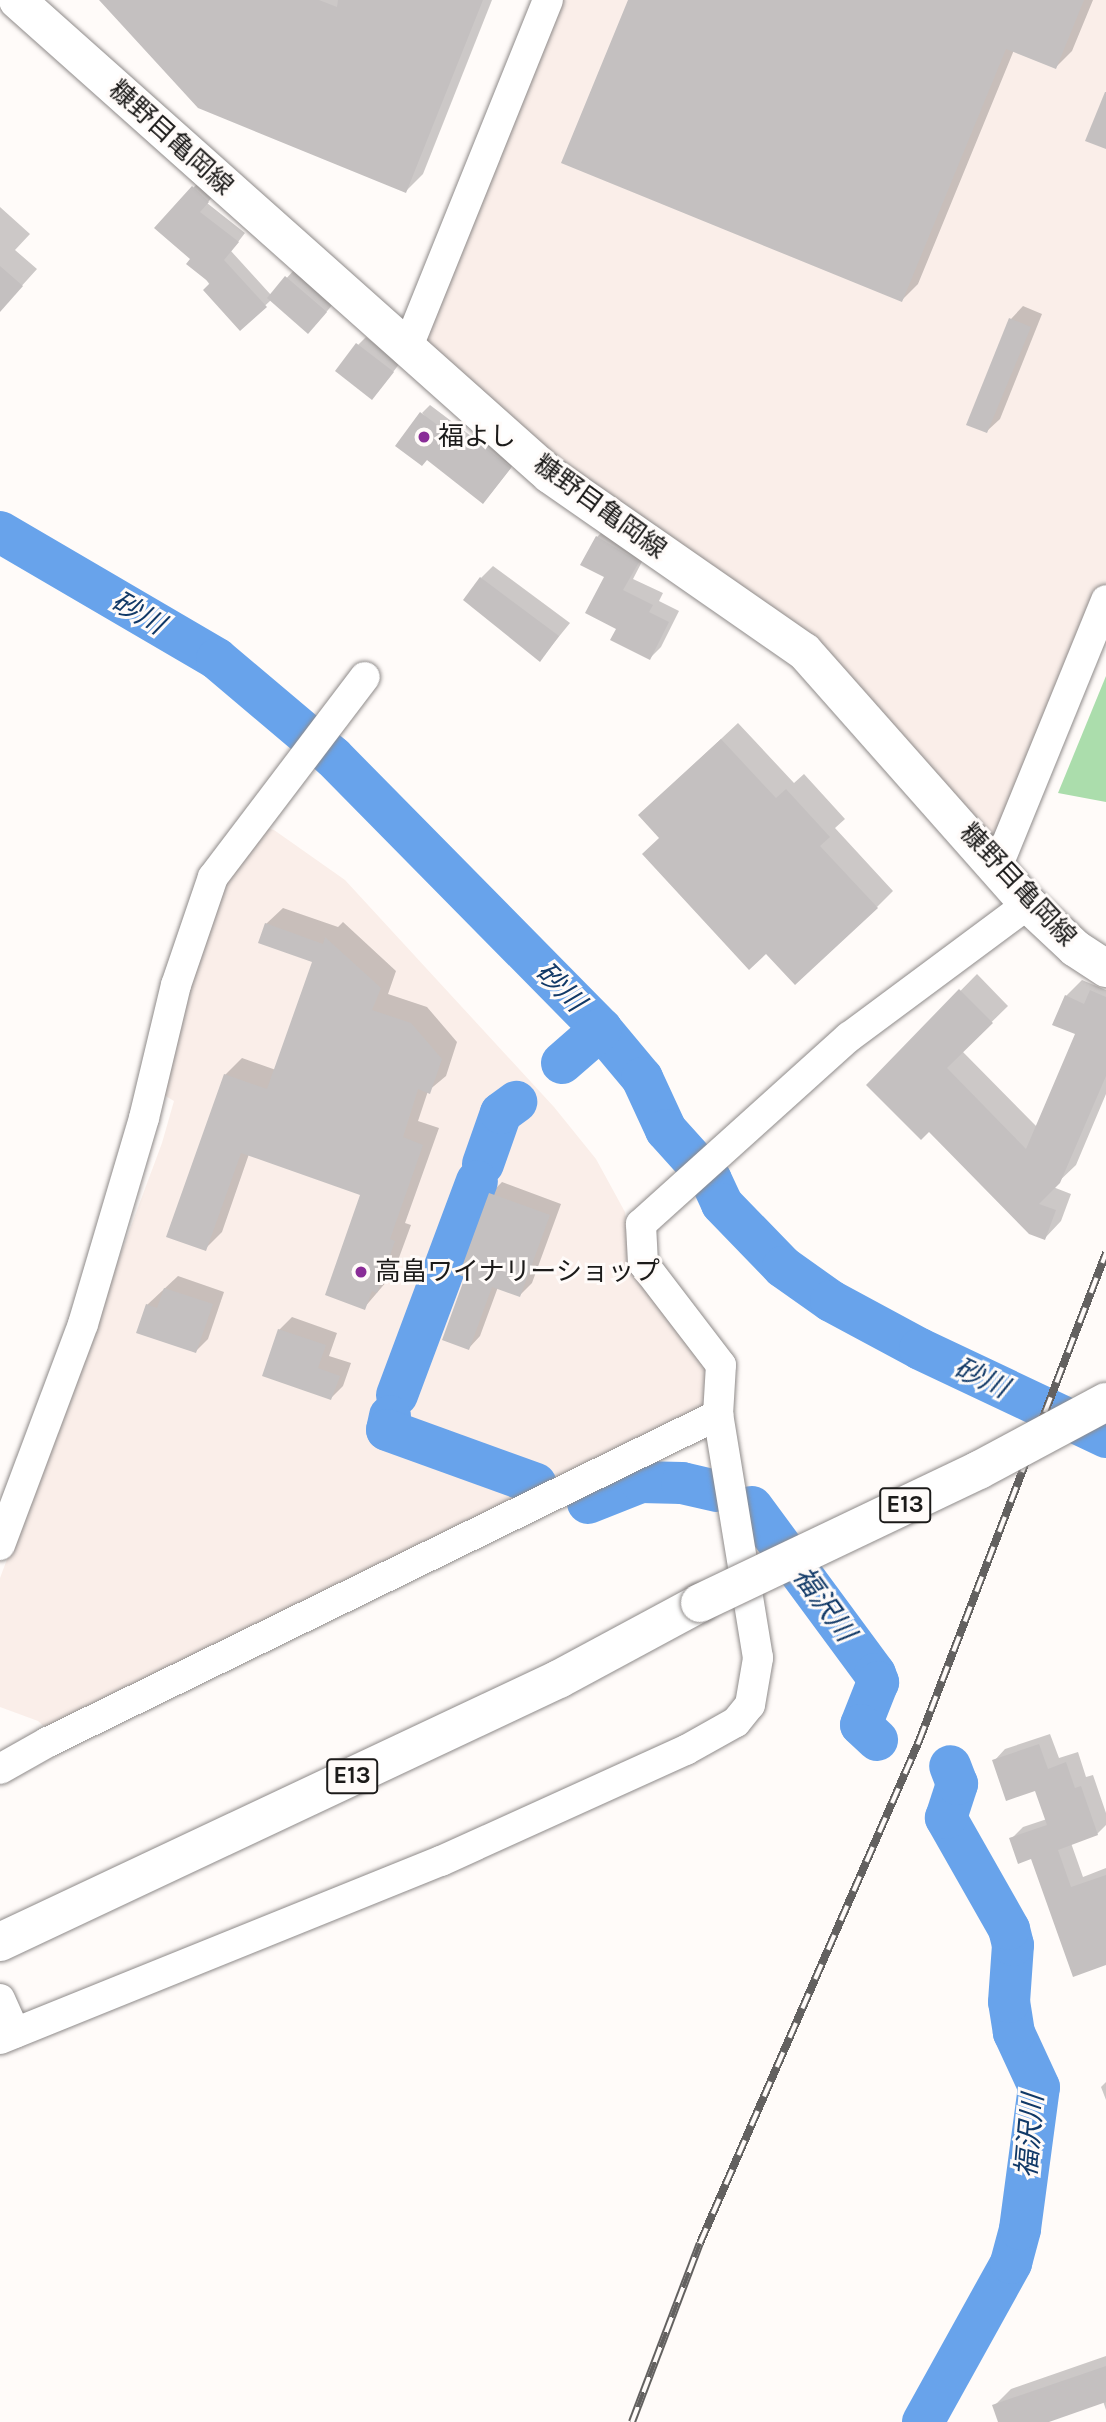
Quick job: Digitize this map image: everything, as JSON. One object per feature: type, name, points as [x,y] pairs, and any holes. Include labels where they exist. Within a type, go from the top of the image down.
[{"type":"highway","name":"E13","points":[[0,1942],[559,1679],[700,1603],[979,1470],[1106,1402]]},
{"type":"highway","name":"E13","points":[[0,1925],[549,1663],[700,1603]]},
{"type":"main road","name":"糠野目亀岡線","points":[[17,0],[549,474],[804,651],[998,865],[1028,904],[1075,948],[1106,968]]},
{"type":"street","points":[[407,349],[548,0]]},
{"type":"street","points":[[998,865],[1106,600]]},
{"type":"street","points":[[0,1545],[83,1324],[144,1118],[191,933],[213,877],[268,801],[365,677]]},
{"type":"street","points":[[0,1999],[7,2036],[441,1861],[686,1750],[736,1722],[750,1705],[758,1658],[718,1415],[722,1365],[643,1263],[641,1224],[849,1037],[1028,904]]},
{"type":"street","points":[[0,1769],[48,1742],[718,1415]]},
{"type":"shaded area","points":[[548,0],[1106,0],[1106,600],[998,865],[804,651],[407,349]]},
{"type":"shaded area","points":[[262,827],[274,830],[345,880],[554,1107],[596,1159],[625,1212],[629,1244],[713,1368],[707,1409],[50,1732],[38,1721],[0,1707],[0,1578],[162,1143],[174,1101],[162,1094],[203,933],[218,894]]},
{"type":"green space","points":[[1106,676],[1106,802],[1058,793]]},
{"type":"building","points":[[99,0],[319,0],[337,7],[338,0],[483,0],[406,193],[198,108]]},
{"type":"building","points":[[628,0],[1084,0],[1056,69],[1006,49],[902,302],[561,163]]},
{"type":"building","points":[[1106,92],[1106,149],[1085,141]]},
{"type":"building","points":[[192,186],[209,202],[200,212],[239,242],[224,260],[267,307],[240,331],[203,290],[210,283],[186,264],[190,259],[154,228]]},
{"type":"building","points":[[0,266],[23,286],[0,312]]},
{"type":"building","points":[[285,276],[327,312],[308,334],[267,298]]},
{"type":"building","points":[[1009,318],[1031,327],[987,433],[966,425]]},
{"type":"building","points":[[356,343],[394,372],[372,400],[335,371]]},
{"type":"building","points":[[420,412],[463,444],[470,435],[511,468],[483,504],[427,460],[422,466],[395,446]]},
{"type":"building","points":[[596,536],[639,562],[623,590],[653,605],[649,612],[669,622],[650,660],[610,640],[616,629],[585,613],[604,577],[580,565]]},
{"type":"building","points":[[480,577],[559,636],[540,662],[463,600]]},
{"type":"building","points":[[721,739],[776,798],[786,789],[830,837],[820,846],[878,908],[795,985],[766,954],[749,970],[642,854],[659,838],[638,815]]},
{"type":"building","points":[[265,923],[323,944],[325,937],[381,988],[372,1010],[411,1023],[442,1059],[430,1094],[418,1089],[403,1137],[423,1145],[390,1239],[395,1241],[377,1293],[372,1291],[365,1310],[325,1295],[360,1195],[241,1153],[206,1251],[166,1237],[224,1074],[267,1089],[312,962],[258,943]]},
{"type":"building","points":[[959,989],[993,1023],[947,1068],[1026,1149],[1075,1034],[1052,1025],[1065,995],[1084,1004],[1090,990],[1106,997],[1106,1076],[1060,1183],[1039,1204],[1056,1210],[1045,1240],[1029,1234],[929,1132],[921,1140],[866,1085]]},
{"type":"building","points":[[489,1193],[550,1215],[520,1297],[492,1287],[469,1350],[442,1340],[465,1277],[459,1275]]},
{"type":"building","points":[[164,1288],[213,1304],[196,1353],[136,1333],[146,1304],[157,1308]]},
{"type":"building","points":[[278,1329],[326,1345],[318,1368],[340,1376],[331,1400],[262,1376]]},
{"type":"building","points":[[1039,1744],[1048,1769],[1066,1762],[1075,1788],[1081,1786],[1098,1835],[1058,1850],[1071,1887],[1106,1875],[1106,1965],[1073,1977],[1031,1859],[1018,1864],[1009,1838],[1047,1825],[1035,1791],[1006,1801],[992,1760]]},
{"type":"building","points":[[1106,2366],[1106,2402],[1049,2422],[998,2422],[992,2405]]},
{"type":"waterway","name":"砂川","points":[[0,532],[217,659],[333,757],[601,1029],[642,1078],[666,1130],[711,1180],[722,1204],[783,1267],[831,1301],[920,1349],[1106,1437]]},
{"type":"waterway","name":"福沢川","points":[[562,1063],[601,1029]]},
{"type":"waterway","name":"福沢川","points":[[483,1164],[501,1113],[516,1102]]},
{"type":"waterway","name":"福沢川","points":[[397,1395],[477,1181]]},
{"type":"waterway","name":"福沢川","points":[[390,1416],[387,1430],[536,1484]]},
{"type":"waterway","name":"福沢川","points":[[588,1503],[641,1482],[682,1483],[716,1491]]},
{"type":"waterway","name":"福沢川","points":[[752,1507],[875,1674],[878,1682],[861,1725],[877,1740]]},
{"type":"waterway","name":"福沢川","points":[[923,2422],[1011,2263],[1020,2229],[1039,2087],[1014,2033],[1009,2002],[1013,1945],[1009,1929],[946,1818],[957,1784],[950,1766]]},
{"type":"railway","points":[[632,2422],[700,2243],[919,1741],[1106,1253]]},
{"type":"place","name":"福よし","points":[[424,437]]},
{"type":"place","name":"高畠ワイナリーショップ","points":[[361,1272]]}]
